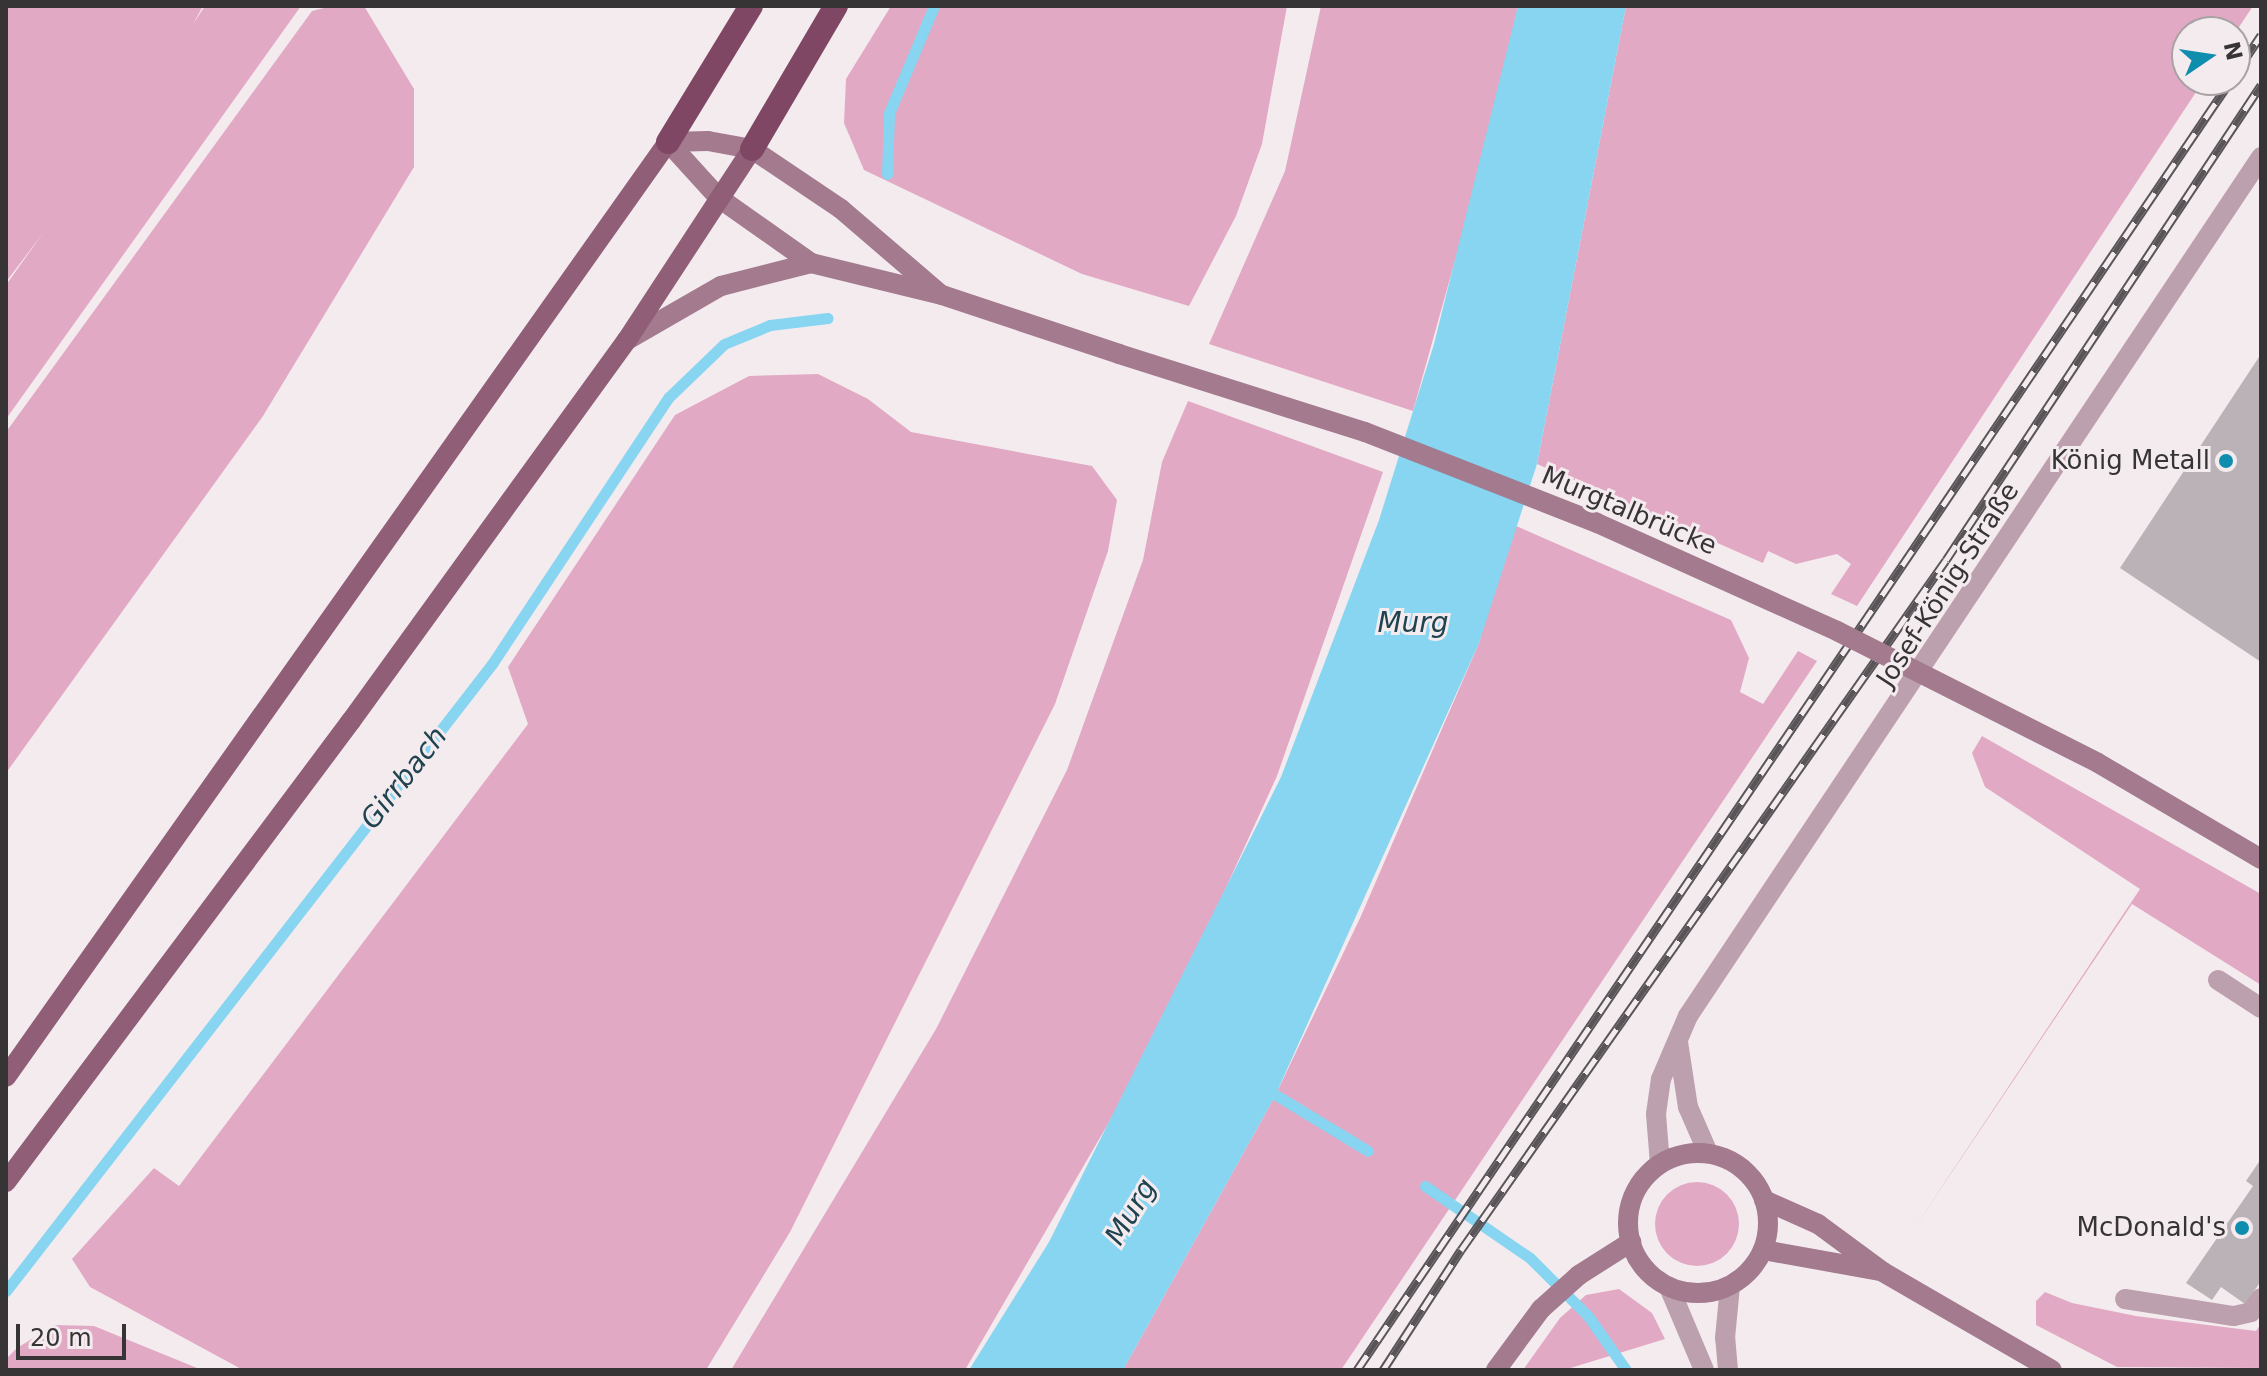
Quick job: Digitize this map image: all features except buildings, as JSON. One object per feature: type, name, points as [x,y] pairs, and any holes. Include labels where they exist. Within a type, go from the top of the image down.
[{"type":"highway","points":[[668,142],[751,6]]},
{"type":"highway","points":[[752,149],[836,6]]},
{"type":"main road","points":[[6,1077],[668,142]]},
{"type":"main road","points":[[6,1182],[351,721],[627,340],[752,149]]},
{"type":"street","points":[[668,142],[708,141],[752,149],[841,209],[942,295]]},
{"type":"street","points":[[668,142],[719,198],[811,263]]},
{"type":"street","name":"Josef-König-Straße","points":[[1660,1164],[1656,1114],[1661,1079],[1688,1016],[2261,157]]},
{"type":"street","points":[[627,340],[721,286],[811,263]]},
{"type":"street","name":"Murgtalbrücke","points":[[811,263],[942,295],[1365,432],[1597,523],[1837,631],[2098,763],[2261,859]]},
{"type":"street","points":[[2218,980],[2261,1008]]},
{"type":"street","points":[[1678,1042],[1688,1107],[1708,1153]]},
{"type":"street","points":[[1708,1153],[1748,1173],[1764,1200],[1768,1217],[1763,1250],[1749,1271],[1730,1286],[1700,1293],[1669,1287],[1652,1276],[1631,1242],[1633,1197],[1660,1164],[1683,1154],[1708,1153]]},
{"type":"street","points":[[1764,1200],[1818,1224],[1883,1272],[2052,1370]]},
{"type":"street","points":[[1496,1370],[1541,1309],[1579,1275],[1631,1242]]},
{"type":"street","points":[[1763,1250],[1883,1272]]},
{"type":"street","points":[[1728,1370],[1725,1338],[1730,1286]]},
{"type":"street","points":[[1669,1287],[1704,1370]]},
{"type":"street","points":[[2125,1299],[2234,1316],[2251,1312],[2261,1298]]},
{"type":"shaded area","points":[[6,6],[203,6],[193,24],[205,6],[301,6],[6,419],[6,285],[43,233],[6,282]]},
{"type":"shaded area","points":[[332,6],[364,6],[414,89],[414,167],[263,416],[6,773],[6,432],[312,11]]},
{"type":"shaded area","points":[[891,6],[1287,6],[1262,144],[1236,216],[1189,306],[1082,274],[864,170],[844,123],[846,79]]},
{"type":"shaded area","points":[[1321,6],[1518,6],[1490,135],[1413,411],[1209,344],[1285,171]]},
{"type":"shaded area","points":[[1626,6],[2253,6],[2246,16],[2171,16],[2171,96],[2193,96],[1857,606],[1831,594],[1851,564],[1837,554],[1796,564],[1768,551],[1763,563],[1537,464]]},
{"type":"shaded area","points":[[818,374],[868,399],[911,432],[1092,466],[1117,500],[1108,551],[1055,704],[790,1232],[706,1370],[243,1370],[90,1287],[72,1259],[154,1168],[179,1186],[528,724],[508,667],[675,415],[749,376]]},
{"type":"shaded area","points":[[1188,401],[1383,472],[1277,776],[1202,940],[1119,1105],[965,1370],[731,1370],[936,1029],[1067,770],[1143,560],[1162,462]]},
{"type":"shaded area","points":[[1514,525],[1731,620],[1749,658],[1740,692],[1763,704],[1798,651],[1817,661],[1341,1370],[1123,1370],[1275,1096],[1361,916],[1479,643]]},
{"type":"shaded area","points":[[1982,736],[2261,894],[2261,985],[2132,904],[1913,1230],[2140,889],[1985,787],[1972,753]]},
{"type":"shaded area","points":[[1689,1182],[1705,1182],[1721,1189],[1732,1200],[1739,1224],[1736,1240],[1727,1254],[1705,1266],[1689,1266],[1673,1259],[1662,1248],[1655,1232],[1655,1216],[1662,1200],[1673,1189]]},
{"type":"shaded area","points":[[1619,1289],[1652,1313],[1665,1339],[1564,1370],[1523,1370],[1560,1318],[1586,1295]]},
{"type":"shaded area","points":[[2045,1292],[2072,1303],[2136,1316],[2256,1331],[2261,1324],[2261,1368],[2117,1367],[2036,1325],[2036,1301]]},
{"type":"shaded area","points":[[55,1325],[94,1326],[202,1370],[6,1370],[6,1359],[17,1348]]},
{"type":"water","name":"Murg","points":[[1518,6],[1626,6],[1537,464],[1479,643],[1275,1096],[1123,1370],[969,1370],[1049,1242],[1281,777],[1379,520],[1434,344]]},
{"type":"waterway","name":"Girrbach","points":[[887,174],[889,113],[934,6]]},
{"type":"waterway","name":"Girrbach","points":[[6,1291],[492,664],[669,397],[724,344],[770,325],[828,318]]},
{"type":"waterway","points":[[1266,1089],[1368,1151]]},
{"type":"waterway","points":[[1425,1186],[1530,1258],[1588,1316],[1626,1370]]},
{"type":"railway","points":[[2251,50],[2261,35]]},
{"type":"railway","points":[[1383,1370],[1461,1250],[1946,560],[2261,85]]},
{"type":"railway","points":[[1357,1370],[2220,96]]},
{"type":"place","name":"König Metall","points":[[2226,461]]},
{"type":"place","name":"McDonald's","points":[[2242,1228]]}]
